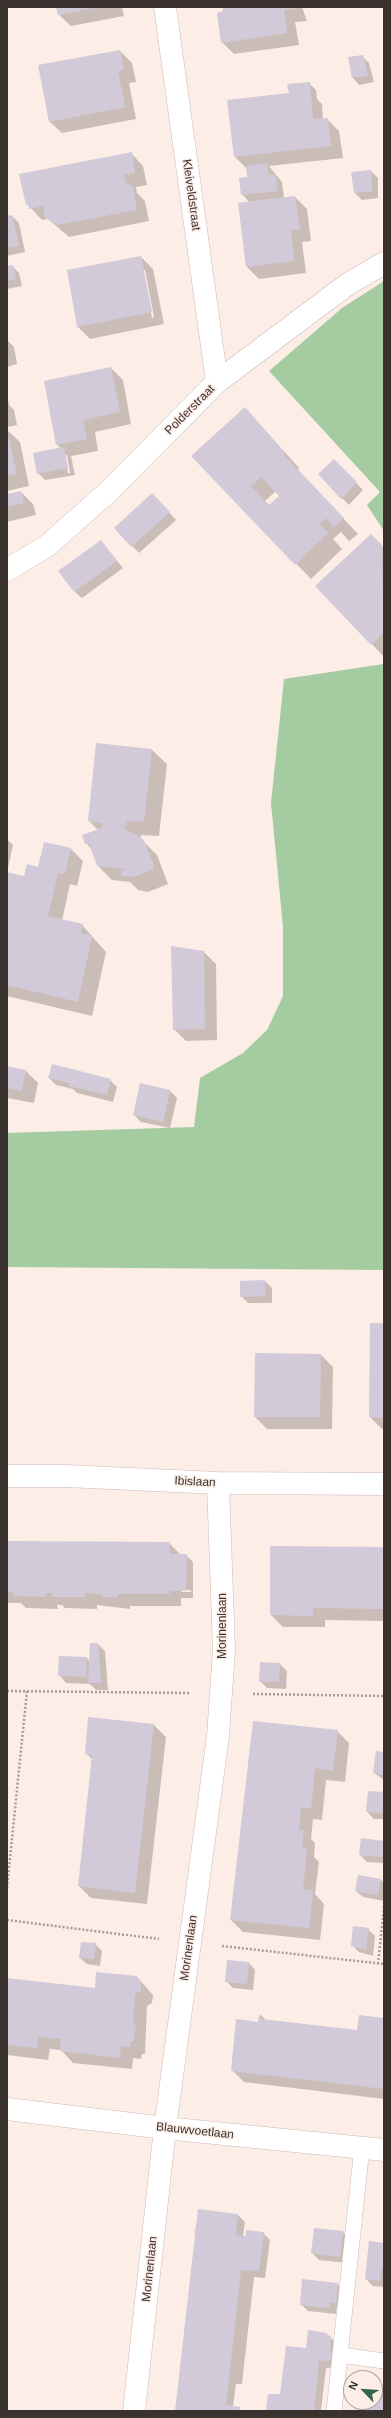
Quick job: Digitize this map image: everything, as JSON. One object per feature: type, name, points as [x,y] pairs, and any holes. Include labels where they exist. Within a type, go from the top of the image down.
[{"type":"street","name":"Kleiveldstraat","points":[[165,7],[217,382]]},
{"type":"street","name":"Polderstraat","points":[[7,570],[47,546],[109,491],[217,382],[348,284],[384,263]]},
{"type":"street","name":"Ibislaan","points":[[7,1476],[66,1476],[218,1483],[384,1484]]},
{"type":"street","name":"Morinenlaan","points":[[134,2411],[165,2128],[218,1736],[224,1650],[218,1483]]},
{"type":"street","name":"Blauwvoetlaan","points":[[7,2109],[165,2128],[384,2150]]},
{"type":"lane","points":[[334,2411],[362,2147]]},
{"type":"lane","points":[[340,2356],[384,2361]]},
{"type":"path","points":[[7,1888],[27,1691]]},
{"type":"path","points":[[378,1964],[384,1908]]},
{"type":"green space","points":[[384,281],[384,531],[367,505],[380,492],[269,371],[342,308]]},
{"type":"green space","points":[[384,664],[384,1270],[7,1267],[7,1133],[194,1127],[200,1078],[243,1053],[267,1030],[283,996],[283,927],[271,803],[284,679]]},
{"type":"building","points":[[56,7],[94,7],[94,8],[58,15]]},
{"type":"building","points":[[223,7],[295,7],[295,9],[284,10],[287,33],[221,43],[217,13],[223,11]]},
{"type":"building","points":[[120,50],[124,70],[118,71],[125,107],[49,122],[38,65]]},
{"type":"building","points":[[363,55],[368,76],[352,78],[348,57]]},
{"type":"building","points":[[310,82],[313,119],[328,118],[331,146],[234,157],[227,100],[289,93],[287,84]]},
{"type":"building","points":[[132,152],[135,173],[124,175],[126,183],[133,187],[137,210],[57,225],[45,218],[43,206],[29,209],[28,204],[26,205],[19,174]]},
{"type":"building","points":[[267,163],[268,175],[276,174],[277,191],[241,195],[239,178],[247,177],[246,166]]},
{"type":"building","points":[[371,170],[372,191],[354,193],[351,172]]},
{"type":"building","points":[[295,196],[300,229],[291,230],[294,261],[246,267],[238,203]]},
{"type":"building","points":[[12,215],[19,246],[7,248],[7,216]]},
{"type":"building","points":[[141,256],[152,312],[77,327],[67,270]]},
{"type":"building","points":[[13,265],[16,279],[7,281],[7,266]]},
{"type":"building","points":[[111,367],[120,412],[83,420],[87,439],[56,445],[44,381]]},
{"type":"building","points":[[245,407],[285,453],[284,455],[344,518],[334,527],[326,518],[319,524],[328,533],[295,565],[191,456]],"holes":[[[261,477],[279,496],[269,505],[251,486]]]},
{"type":"building","points":[[7,429],[17,474],[7,476]]},
{"type":"building","points":[[64,447],[68,468],[37,474],[33,453]]},
{"type":"building","points":[[334,459],[357,482],[341,499],[318,474]]},
{"type":"building","points":[[21,491],[24,503],[7,507],[7,494]]},
{"type":"building","points":[[152,493],[170,512],[131,547],[114,528]]},
{"type":"building","points":[[371,534],[382,545],[384,632],[371,645],[315,586]]},
{"type":"building","points":[[101,540],[117,561],[74,592],[58,571]]},
{"type":"building","points":[[96,743],[152,749],[144,822],[127,821],[126,827],[119,826],[143,839],[153,863],[154,869],[133,877],[122,876],[121,872],[125,869],[97,866],[89,843],[85,844],[82,835],[102,828],[102,823],[88,821]]},
{"type":"building","points":[[44,842],[71,848],[65,874],[58,873],[48,916],[83,924],[81,933],[92,936],[78,1002],[7,985],[7,872],[24,876],[27,864],[38,867]]},
{"type":"building","points":[[171,946],[204,951],[205,1029],[173,1030]]},
{"type":"building","points":[[52,1064],[111,1079],[107,1095],[69,1086],[69,1083],[48,1078]]},
{"type":"building","points":[[7,1066],[26,1070],[22,1091],[7,1088]]},
{"type":"building","points":[[140,1083],[170,1090],[163,1122],[133,1115]]},
{"type":"building","points":[[265,1280],[265,1296],[240,1297],[240,1281]]},
{"type":"building","points":[[370,1323],[384,1323],[384,1418],[369,1417]]},
{"type":"building","points":[[255,1353],[321,1354],[320,1417],[254,1417]]},
{"type":"building","points":[[7,1541],[170,1542],[170,1554],[187,1554],[186,1591],[170,1591],[169,1594],[118,1594],[118,1597],[102,1597],[101,1594],[88,1593],[85,1593],[85,1597],[52,1597],[52,1593],[46,1593],[46,1597],[13,1596],[13,1592],[7,1592]]},
{"type":"building","points":[[270,1546],[384,1547],[384,1609],[313,1608],[313,1616],[270,1615]]},
{"type":"building","points":[[90,1643],[98,1643],[101,1683],[88,1683]]},
{"type":"building","points":[[59,1656],[87,1657],[86,1677],[58,1676]]},
{"type":"building","points":[[260,1662],[280,1663],[279,1682],[259,1682]]},
{"type":"building","points":[[88,1717],[154,1724],[135,1893],[78,1886],[92,1755],[85,1754]]},
{"type":"building","points":[[253,1721],[338,1730],[333,1771],[315,1768],[311,1809],[301,1807],[299,1830],[304,1830],[302,1848],[307,1849],[303,1889],[313,1891],[309,1928],[230,1920]]},
{"type":"building","points":[[376,1751],[384,1752],[384,1775],[373,1773]]},
{"type":"building","points":[[368,1791],[384,1792],[384,1813],[366,1812]]},
{"type":"building","points":[[361,1838],[384,1841],[383,1857],[359,1855]]},
{"type":"building","points":[[358,1875],[381,1879],[378,1895],[355,1891]]},
{"type":"building","points":[[353,1926],[369,1928],[366,1950],[351,1946]]},
{"type":"building","points":[[81,1942],[96,1943],[94,1959],[79,1958]]},
{"type":"building","points":[[227,1960],[249,1962],[247,1984],[225,1982]]},
{"type":"building","points":[[96,1972],[137,1976],[141,1982],[141,1991],[135,1994],[133,2024],[136,2025],[133,2042],[130,2042],[130,2047],[121,2046],[120,2058],[60,2051],[61,2039],[38,2037],[37,2048],[7,2045],[7,1978],[95,1988]]},
{"type":"building","points":[[259,2015],[261,2019],[357,2030],[359,2015],[384,2018],[384,2089],[231,2071],[236,2019],[258,2022]]},
{"type":"building","points":[[198,2209],[238,2214],[236,2235],[246,2236],[246,2230],[264,2232],[259,2271],[241,2270],[226,2405],[240,2407],[239,2411],[175,2411]]},
{"type":"building","points":[[314,2228],[343,2231],[340,2257],[311,2253]]},
{"type":"building","points":[[369,2241],[384,2243],[384,2269],[382,2269],[380,2281],[365,2279]]},
{"type":"building","points":[[302,2279],[338,2283],[336,2303],[330,2302],[329,2308],[300,2305]]},
{"type":"building","points":[[308,2330],[327,2333],[327,2335],[331,2336],[331,2360],[319,2361],[314,2411],[266,2410],[268,2394],[280,2394],[286,2346],[306,2348]]},
{"type":"building","points":[[384,2385],[384,2411],[360,2411],[383,2410]]}]
